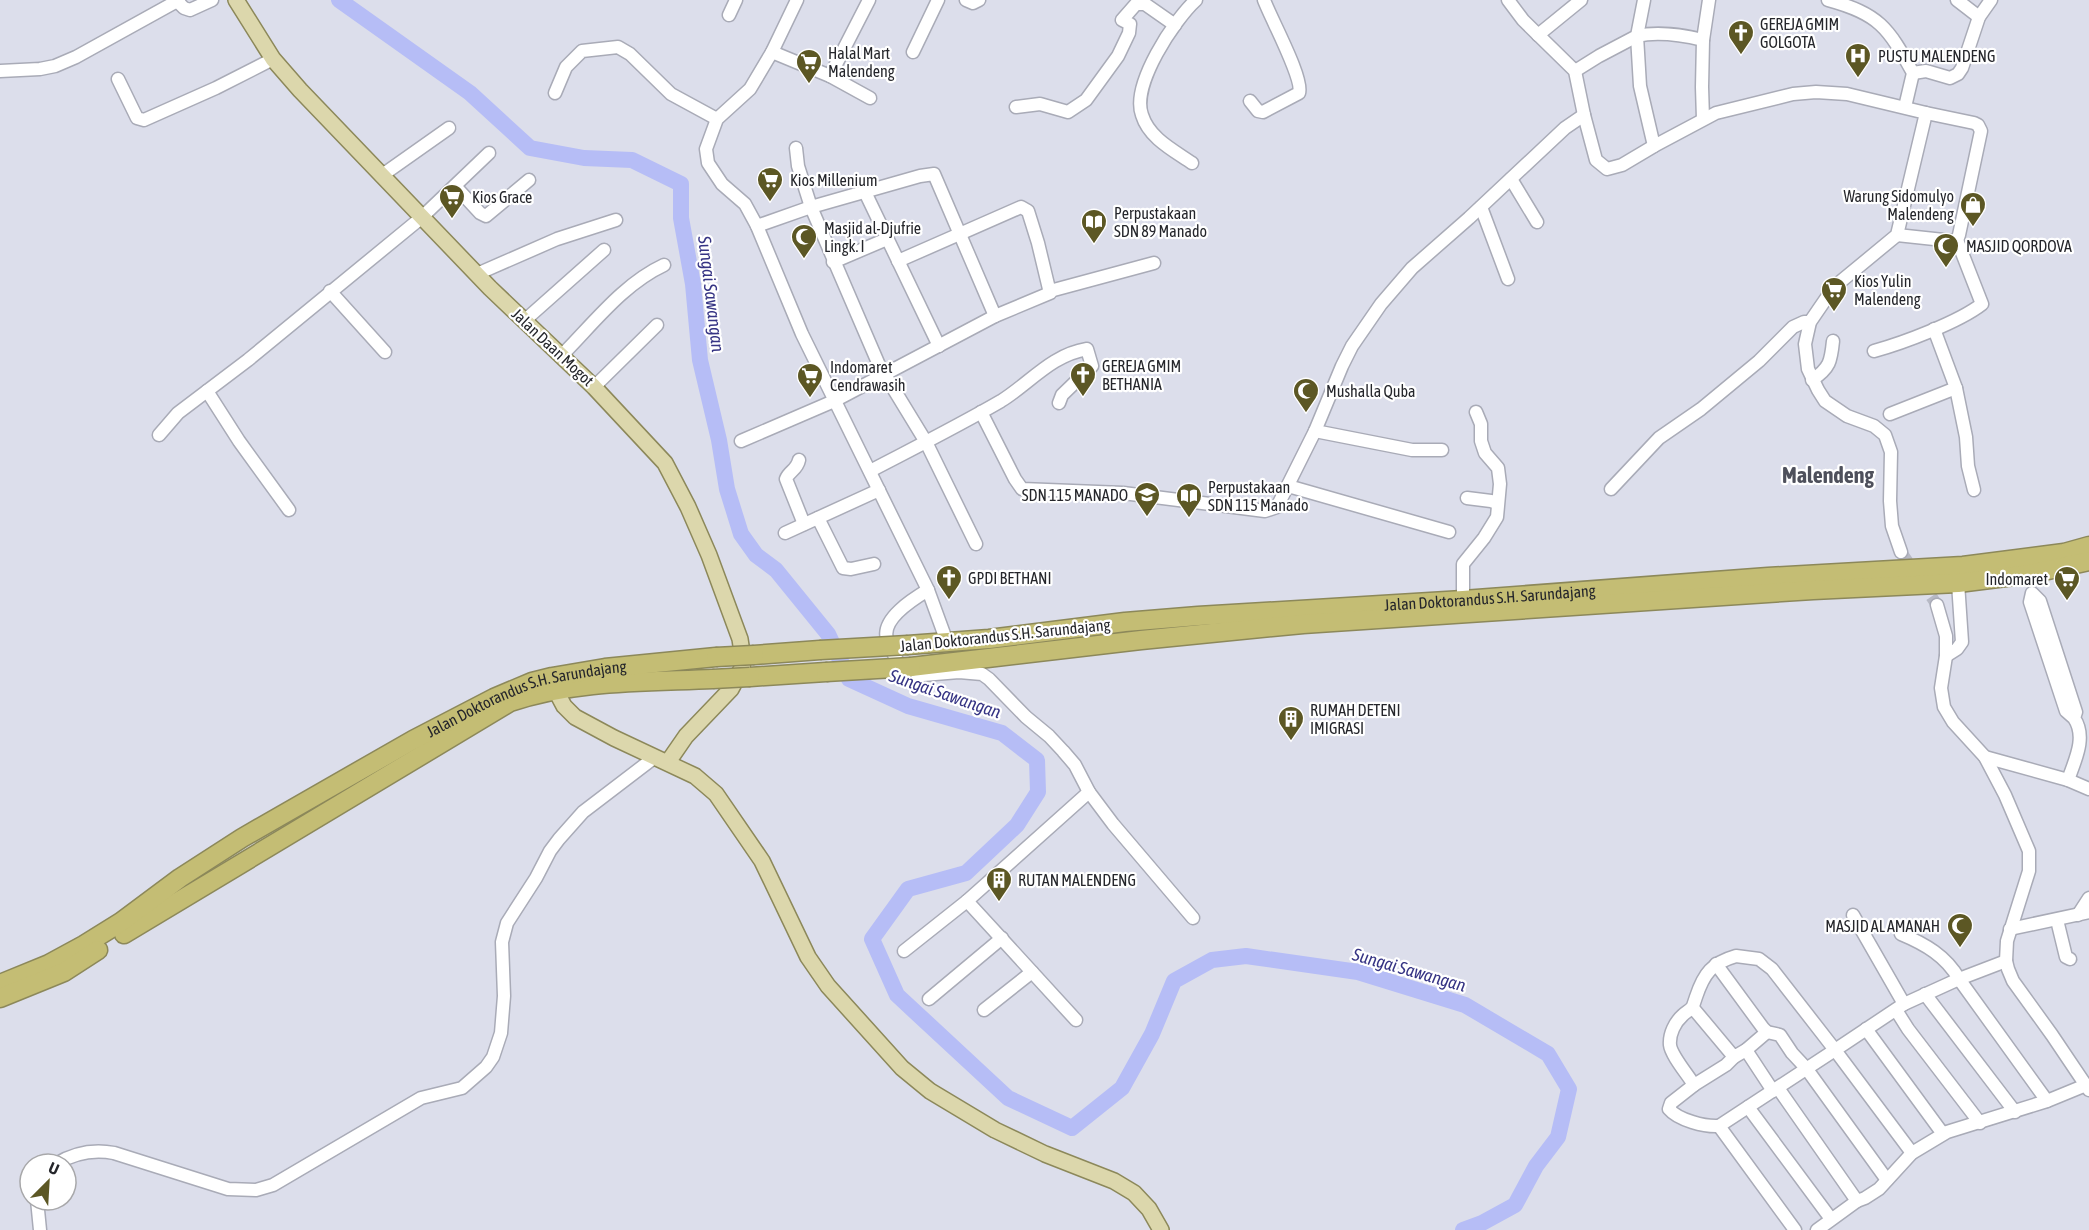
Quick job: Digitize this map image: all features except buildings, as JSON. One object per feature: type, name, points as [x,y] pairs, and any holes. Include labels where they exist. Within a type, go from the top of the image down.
[{"type":"highway","name":"Jalan Doktorandus S.H. Sarundajang","points":[[0,984],[49,964],[84,945],[242,838],[403,745],[494,698],[532,682],[606,684],[911,667],[1303,624],[1408,611],[1463,600],[1756,578],[1963,566],[2064,553],[2089,546]]},
{"type":"highway","name":"Jalan Doktorandus S.H. Sarundajang","points":[[0,998],[64,972],[174,902],[496,709],[554,683],[594,669],[716,657],[989,639],[1125,622],[1198,616],[1408,611],[1958,583],[2026,575],[2089,561]]},
{"type":"main road","name":"Jalan Daan Mogot","points":[[236,0],[273,59],[381,176],[524,321],[594,387],[665,463],[709,555],[742,647],[742,668],[732,689],[661,760]]},
{"type":"main road","points":[[554,683],[564,706],[575,717],[695,776]]},
{"type":"main road","points":[[686,736],[682,749],[684,761],[695,776],[716,794],[762,861],[808,957],[828,986],[902,1068],[930,1091],[995,1130],[1045,1154],[1114,1181],[1134,1193],[1149,1209],[1161,1230]]},
{"type":"street","points":[[0,71],[56,66],[178,1],[190,10],[212,0]]},
{"type":"street","points":[[729,15],[736,0]]},
{"type":"street","points":[[797,0],[772,52],[750,89],[717,119],[706,149],[708,163],[722,184],[745,204],[757,226],[790,306],[834,401],[928,590],[947,642]]},
{"type":"street","points":[[830,76],[870,0]]},
{"type":"street","points":[[913,52],[938,0]]},
{"type":"street","points":[[966,0],[973,3],[979,0]]},
{"type":"street","points":[[1192,163],[1160,141],[1146,123],[1140,107],[1141,93],[1147,76],[1175,25],[1196,0]]},
{"type":"street","points":[[1250,101],[1258,111],[1263,112],[1299,93],[1301,88],[1264,0]]},
{"type":"street","points":[[1508,0],[1538,35],[1575,71],[1596,160],[1603,168],[1622,165],[1716,113],[1792,94],[1816,92],[1848,94],[1978,125],[1981,131],[1959,244],[1982,304],[1934,329],[1894,346],[1874,351]]},
{"type":"street","points":[[1538,35],[1583,0]]},
{"type":"street","points":[[1644,0],[1637,36],[1640,86],[1654,146]]},
{"type":"street","points":[[1703,119],[1703,40],[1709,0]]},
{"type":"street","points":[[1828,0],[1853,7],[1877,20],[1920,72],[1946,77],[1953,77],[1962,68],[1979,17],[1991,0]]},
{"type":"street","points":[[1957,0],[1979,17]]},
{"type":"street","points":[[1016,107],[1040,104],[1068,112],[1086,100],[1118,56],[1129,33],[1130,24],[1122,20],[1134,5],[1142,1],[1175,25]]},
{"type":"street","points":[[1575,71],[1637,36],[1669,34],[1703,40]]},
{"type":"street","points":[[555,93],[566,67],[582,51],[600,47],[618,47],[630,54],[671,94],[717,119]]},
{"type":"street","points":[[772,52],[830,76],[870,98]]},
{"type":"street","points":[[118,79],[137,118],[144,120],[216,88],[273,59]]},
{"type":"street","points":[[1905,107],[1920,72]]},
{"type":"street","points":[[1900,552],[1892,526],[1891,452],[1885,435],[1874,426],[1836,409],[1825,401],[1812,380],[1804,350],[1810,322],[1834,287],[1897,235],[1926,113]]},
{"type":"street","points":[[981,412],[1019,487],[1024,490],[1123,493],[1265,512],[1277,507],[1315,431],[1347,356],[1381,304],[1412,268],[1565,128],[1584,115]]},
{"type":"street","points":[[381,176],[449,128]]},
{"type":"street","points":[[796,148],[798,166],[811,207],[879,365],[926,442],[976,544]]},
{"type":"street","points":[[159,435],[178,413],[248,360],[421,218],[489,153]]},
{"type":"street","points":[[757,226],[811,207],[934,174],[995,316]]},
{"type":"street","points":[[1511,179],[1537,222]]},
{"type":"street","points":[[455,186],[480,213],[486,216],[529,180]]},
{"type":"street","points":[[865,192],[939,346]]},
{"type":"street","points":[[1481,207],[1508,279]]},
{"type":"street","points":[[741,441],[834,401],[995,316],[1049,295],[1050,291],[1028,211],[1024,208],[1017,208],[898,261]]},
{"type":"street","points":[[477,274],[557,239],[616,220]]},
{"type":"street","points":[[1897,235],[1959,244]]},
{"type":"street","points":[[833,262],[887,238]]},
{"type":"street","points":[[524,321],[604,250]]},
{"type":"street","points":[[1050,291],[1154,263]]},
{"type":"street","points":[[562,356],[635,282],[664,264]]},
{"type":"street","points":[[330,291],[385,352]]},
{"type":"street","points":[[1611,489],[1659,438],[1701,409],[1759,361],[1793,327],[1810,322]]},
{"type":"street","points":[[594,387],[657,325]]},
{"type":"street","points":[[1934,329],[1956,388],[1974,490]]},
{"type":"street","points":[[1812,380],[1824,373],[1828,367],[1833,341]]},
{"type":"street","points":[[870,471],[981,412],[1007,396],[1049,363],[1087,349],[1092,366],[1062,395],[1059,403]]},
{"type":"street","points":[[1890,414],[1956,388]]},
{"type":"street","points":[[207,391],[239,441],[289,510]]},
{"type":"street","points":[[1463,600],[1463,564],[1497,517],[1500,475],[1494,461],[1485,453],[1480,438],[1481,424],[1476,412]]},
{"type":"street","points":[[1315,431],[1412,450],[1442,450]]},
{"type":"street","points":[[799,460],[796,468],[786,479],[804,524]]},
{"type":"street","points":[[1288,486],[1449,532]]},
{"type":"street","points":[[785,532],[879,490]]},
{"type":"street","points":[[1467,498],[1497,503]]},
{"type":"street","points":[[818,518],[843,568],[851,569],[874,564]]},
{"type":"street","points":[[2026,575],[2032,593],[2040,601],[2081,724],[2079,749],[2068,780]]},
{"type":"street","points":[[1946,656],[1961,646],[1962,642],[1958,583]]},
{"type":"street","points":[[928,590],[894,618],[888,628],[887,640],[904,674],[911,676],[959,672],[982,674],[989,679],[1063,751],[1079,771],[1089,792],[1113,824],[1193,918]]},
{"type":"street","points":[[1767,1032],[1726,1065],[1671,1103],[1669,1109],[1683,1119],[1704,1125],[1719,1126],[1900,1007],[1959,979],[1998,964],[2029,871],[2029,851],[2005,795],[1985,757],[1953,722],[1944,707],[1941,688],[1946,656],[1946,636],[1937,605]]},
{"type":"street","points":[[983,658],[1012,703]]},
{"type":"street","points":[[1985,757],[2068,780],[2089,789]]},
{"type":"street","points":[[78,1155],[101,1150],[228,1189],[256,1190],[273,1185],[421,1098],[462,1088],[478,1076],[493,1057],[501,1033],[504,996],[503,932],[550,851],[583,812],[661,760]]},
{"type":"street","points":[[904,951],[968,901],[1089,792]]},
{"type":"street","points":[[2010,929],[2084,914],[2089,898]]},
{"type":"street","points":[[968,901],[1076,1020]]},
{"type":"street","points":[[1853,915],[1900,1007],[1908,1029],[1980,1123]]},
{"type":"street","points":[[2057,920],[2066,957],[2070,959]]},
{"type":"street","points":[[1901,934],[1945,959],[2047,1101]]},
{"type":"street","points":[[929,999],[1002,938]]},
{"type":"street","points":[[1694,1085],[1670,1047],[1676,1023],[1693,1008],[1706,974],[1716,964],[1736,956],[1759,959],[1784,982],[1912,1153]]},
{"type":"street","points":[[1716,964],[1767,1032],[1780,1035],[1887,1180]]},
{"type":"street","points":[[1817,1230],[1857,1201],[1879,1189],[1912,1153],[1943,1134],[2088,1088],[2013,981],[1998,964]]},
{"type":"street","points":[[984,1010],[1032,972]]},
{"type":"street","points":[[1925,994],[2015,1112]]},
{"type":"street","points":[[1693,1008],[1776,1089],[1857,1201]]},
{"type":"street","points":[[1866,1029],[1943,1134]]},
{"type":"street","points":[[1748,1107],[1831,1219]]},
{"type":"street","points":[[1719,1126],[1795,1230]]},
{"type":"street","points":[[38,1212],[40,1230]]},
{"type":"waterway","name":"Sungai Sawangan","points":[[339,0],[470,93],[530,148],[584,158],[632,160],[681,184],[681,218],[693,284],[700,360],[719,440],[727,489],[741,534],[756,555],[776,570],[828,634],[849,679],[908,706],[1002,733],[1037,760],[1038,792],[1017,825],[966,873],[908,889],[872,939],[897,995],[1008,1098],[1072,1128],[1122,1088],[1152,1034],[1174,981],[1212,960],[1246,956],[1358,972],[1465,1005],[1548,1054],[1569,1089],[1558,1137],[1536,1166],[1515,1205],[1482,1223],[1463,1230]]},
{"type":"tunnel","points":[[1901,552],[1937,605]]},
{"type":"place","name":"GEREJA GMIM GOLGOTA","points":[[1741,56]]},
{"type":"place","name":"PUSTU MALENDENG","points":[[1858,79]]},
{"type":"place","name":"Halal Mart Malendeng","points":[[809,85]]},
{"type":"place","name":"Kios Millenium","points":[[770,203]]},
{"type":"place","name":"Kios Grace","points":[[452,220]]},
{"type":"place","name":"Warung Sidomulyo Malendeng","points":[[1973,228]]},
{"type":"place","name":"Perpustakaan SDN 89 Manado","points":[[1094,245]]},
{"type":"place","name":"Masjid al-Djufrie Lingk. I","points":[[804,260]]},
{"type":"place","name":"MASJID QORDOVA","points":[[1946,269]]},
{"type":"place","name":"Kios Yulin Malendeng","points":[[1834,313]]},
{"type":"place","name":"GEREJA GMIM BETHANIA","points":[[1083,398]]},
{"type":"place","name":"Indomaret Cendrawasih","points":[[810,399]]},
{"type":"place","name":"Mushalla Quba","points":[[1306,414]]},
{"type":"place","name":"SDN 115 MANADO","points":[[1147,518]]},
{"type":"place","name":"Perpustakaan SDN 115 Manado","points":[[1189,519]]},
{"type":"place","name":"GPDI BETHANI","points":[[949,601]]},
{"type":"place","name":"Indomaret","points":[[2067,602]]},
{"type":"place","name":"RUMAH DETENI IMIGRASI","points":[[1291,742]]},
{"type":"place","name":"RUTAN MALENDENG","points":[[999,903]]},
{"type":"place","name":"MASJID AL AMANAH","points":[[1960,949]]},
{"type":"district","name":"Malendeng","points":[[1828,475]]}]
